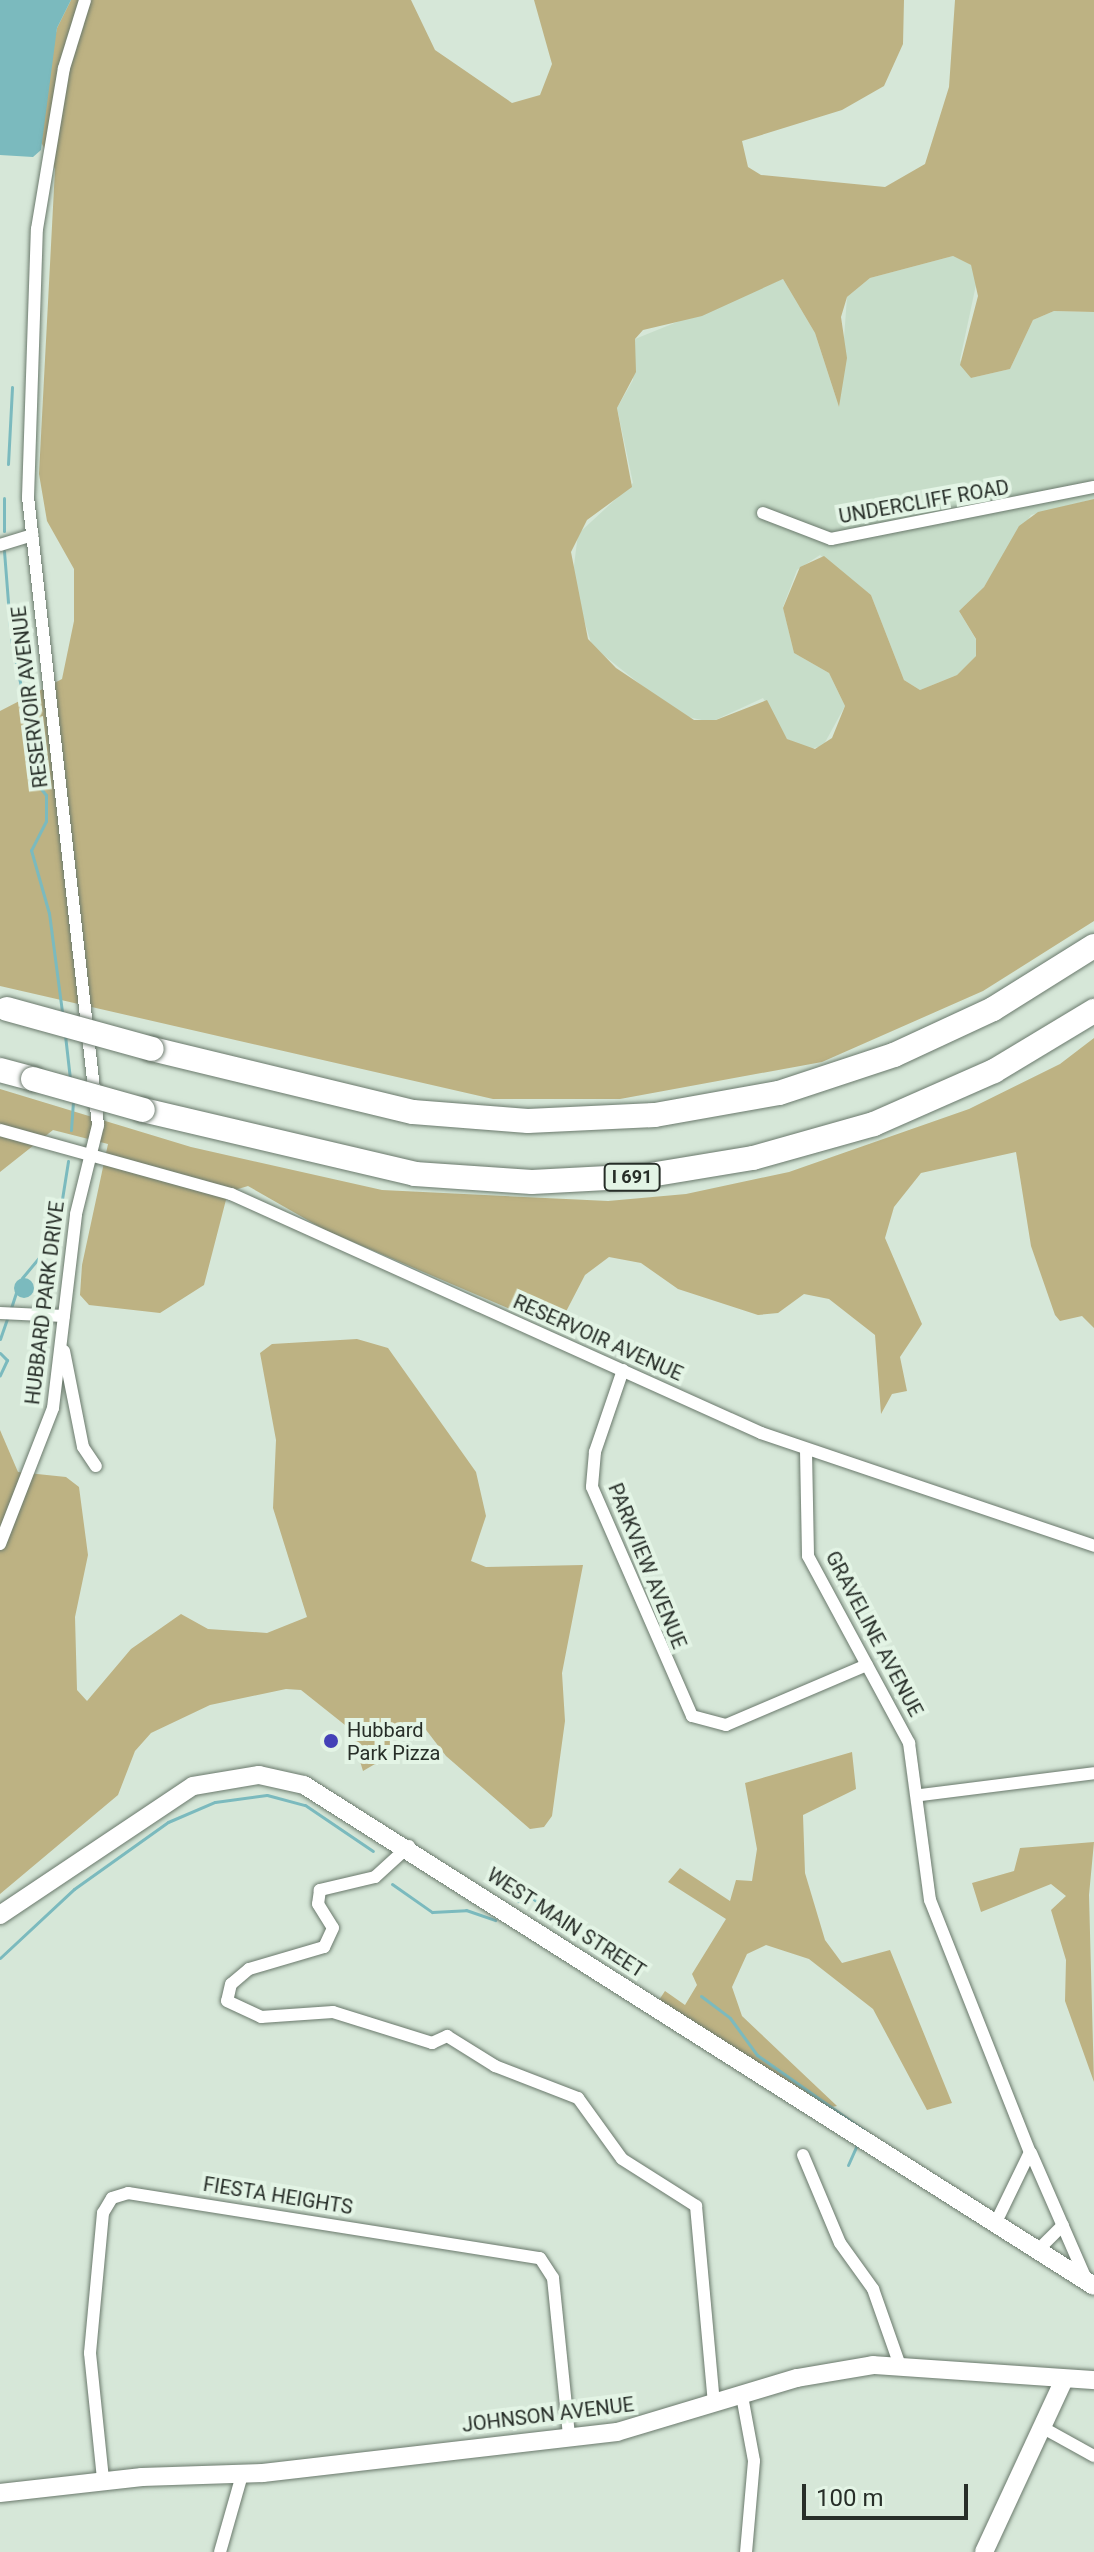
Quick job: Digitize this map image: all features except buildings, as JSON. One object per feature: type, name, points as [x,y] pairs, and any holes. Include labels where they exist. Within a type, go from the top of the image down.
[{"type":"highway","points":[[3,1008],[320,1095],[427,1114],[528,1121],[655,1115],[758,1098],[883,1059],[993,1009],[1094,946]]},
{"type":"highway","name":"I 691","points":[[0,1070],[143,1110],[415,1174],[552,1182],[662,1174],[781,1152],[883,1120],[994,1071],[1094,1011]]},
{"type":"street","name":"RESERVOIR AVENUE","points":[[85,0],[64,68],[35,250],[32,535],[99,1112],[92,1154]]},
{"type":"street","name":"UNDERCLIFF ROAD","points":[[763,513],[831,539],[1094,487]]},
{"type":"street","points":[[0,545],[32,535]]},
{"type":"street","name":"RESERVOIR AVENUE","points":[[0,1130],[231,1194],[806,1451],[1094,1546]]},
{"type":"street","name":"HUBBARD PARK DRIVE","points":[[0,1544],[45,1439],[92,1154]]},
{"type":"street","points":[[0,1313],[64,1316]]},
{"type":"street","points":[[62,1344],[83,1447],[96,1466]]},
{"type":"street","name":"PARKVIEW AVENUE","points":[[623,1370],[595,1452],[592,1487],[684,1704],[702,1723],[726,1725],[867,1665]]},
{"type":"street","name":"GRAVELINE AVENUE","points":[[806,1451],[808,1556],[909,1743],[921,1795],[930,1900],[1030,2152],[1091,2284]]},
{"type":"street","points":[[921,1795],[1094,1773]]},
{"type":"street","name":"WEST MAIN STREET","points":[[0,1915],[171,1797],[227,1777],[304,1785],[409,1846],[860,2141],[1091,2284]]},
{"type":"street","points":[[409,1846],[375,1877],[320,1890],[318,1904],[333,1928],[324,1947],[249,1969],[231,1984],[227,2001],[261,2017],[333,2012],[432,2043],[447,2036],[495,2066],[578,2098],[629,2165],[696,2206],[714,2405]]},
{"type":"street","points":[[994,2226],[1030,2152]]},
{"type":"street","points":[[803,2155],[840,2243],[873,2289],[899,2363]]},
{"type":"street","name":"FIESTA HEIGHTS","points":[[103,2479],[90,2353],[103,2213],[112,2198],[128,2193],[540,2258],[553,2278],[569,2436]]},
{"type":"street","points":[[1036,2252],[1063,2225]]},
{"type":"street","name":"JOHNSON AVENUE","points":[[0,2493],[103,2479],[242,2475],[629,2430],[818,2373],[899,2363],[1064,2380],[1094,2380]]},
{"type":"street","points":[[984,2552],[1045,2429],[1064,2380]]},
{"type":"street","points":[[742,2396],[754,2461],[746,2552]]},
{"type":"street","points":[[1045,2429],[1094,2456]]},
{"type":"street","points":[[220,2552],[242,2475]]},
{"type":"shaded area","points":[[71,0],[411,0],[435,50],[512,103],[540,95],[552,64],[534,0],[904,0],[903,44],[884,86],[842,110],[742,141],[748,167],[761,175],[885,187],[925,164],[949,87],[955,0],[1094,0],[1094,312],[1054,311],[1033,320],[1010,369],[971,378],[960,365],[978,296],[971,265],[953,256],[870,278],[847,297],[841,317],[847,358],[839,407],[815,333],[783,279],[702,316],[643,330],[635,339],[636,372],[617,408],[632,487],[587,520],[571,552],[588,639],[616,668],[694,720],[716,720],[767,700],[787,739],[815,749],[832,738],[845,706],[829,673],[794,653],[783,608],[800,567],[824,556],[871,595],[904,680],[920,690],[957,675],[976,656],[976,639],[959,611],[984,587],[1019,526],[1038,512],[1094,499],[1094,921],[983,991],[822,1062],[620,1099],[493,1099],[0,986],[0,711],[62,679],[74,621],[74,569],[47,521],[39,474],[55,169],[41,142],[44,89],[57,28]]},
{"type":"shaded area","points":[[953,256],[971,265],[977,280],[960,360],[971,378],[1010,369],[1033,320],[1054,311],[1094,312],[1094,499],[1031,515],[984,587],[959,611],[978,643],[976,656],[957,675],[920,690],[904,680],[871,595],[820,555],[797,570],[783,607],[794,653],[829,673],[845,706],[823,746],[809,749],[787,739],[763,698],[711,722],[679,715],[592,646],[572,581],[578,534],[633,483],[617,408],[633,380],[635,339],[783,279],[815,333],[839,407],[847,297],[870,278]]},
{"type":"shaded area","points":[[1094,1038],[1094,1328],[1082,1316],[1060,1321],[1055,1315],[1031,1246],[1016,1152],[921,1173],[894,1207],[885,1238],[922,1324],[900,1357],[907,1391],[892,1394],[881,1414],[875,1335],[829,1299],[804,1294],[778,1313],[758,1315],[678,1289],[641,1263],[609,1257],[585,1275],[557,1329],[325,1230],[248,1186],[228,1192],[204,1285],[160,1313],[89,1305],[80,1295],[82,1265],[108,1144],[53,1130],[0,1172],[0,1089],[191,1147],[382,1190],[608,1201],[686,1194],[789,1172],[969,1109],[1060,1064]]},
{"type":"shaded area","points":[[357,1339],[388,1348],[476,1472],[486,1516],[471,1561],[486,1567],[583,1565],[562,1673],[565,1721],[552,1816],[544,1827],[530,1829],[446,1756],[420,1722],[396,1724],[387,1757],[363,1771],[350,1729],[301,1690],[286,1689],[210,1705],[151,1733],[135,1751],[118,1795],[0,1894],[0,1430],[18,1472],[66,1477],[79,1487],[88,1555],[75,1617],[77,1690],[87,1701],[131,1649],[181,1614],[208,1629],[267,1633],[307,1617],[273,1508],[276,1440],[260,1353],[272,1344]]},
{"type":"shaded area","points":[[852,1752],[856,1789],[803,1815],[805,1873],[825,1940],[842,1963],[890,1950],[952,2103],[927,2110],[873,2009],[809,1959],[766,1945],[747,1954],[732,1987],[742,2016],[837,2106],[827,2108],[659,2000],[665,1991],[685,2005],[697,1985],[692,1974],[726,1919],[668,1882],[680,1868],[730,1901],[736,1880],[752,1881],[757,1849],[745,1783]]},
{"type":"shaded area","points":[[1094,1842],[1089,1895],[1094,2082],[1065,2001],[1066,1960],[1051,1910],[1066,1896],[1051,1884],[981,1912],[972,1883],[1014,1871],[1020,1848]]},
{"type":"water","points":[[0,0],[71,0],[57,28],[41,150],[33,157],[0,155]]},
{"type":"water","points":[[24,1278],[31,1281],[34,1288],[31,1295],[24,1298],[17,1295],[14,1288],[17,1281]]},
{"type":"waterway","points":[[8,464],[12,387]]},
{"type":"waterway","points":[[4,498],[4,531]]},
{"type":"waterway","points":[[4,551],[10,628]]},
{"type":"waterway","points":[[11,639],[31,735],[29,774],[46,795],[46,821],[31,850],[49,913],[62,1012]]},
{"type":"waterway","points":[[65,1035],[70,1079]]},
{"type":"waterway","points":[[71,1130],[73,1099]]},
{"type":"waterway","points":[[22,1278],[56,1237],[68,1161]]},
{"type":"waterway","points":[[11,1308],[16,1293]]},
{"type":"waterway","points":[[0,1339],[7,1319]]},
{"type":"waterway","points":[[0,1353],[7,1360],[0,1375]]},
{"type":"waterway","points":[[0,1958],[74,1889],[168,1822],[215,1802],[267,1795],[305,1805],[373,1851]]},
{"type":"waterway","points":[[392,1884],[432,1912],[466,1910],[495,1920]]},
{"type":"waterway","points":[[518,1901],[532,1898],[576,1929],[607,1939]]},
{"type":"waterway","points":[[701,1996],[730,2018],[757,2055],[865,2131]]},
{"type":"waterway","points":[[848,2165],[857,2145]]},
{"type":"place","name":"Hubbard Park Pizza","points":[[331,1741]]}]
